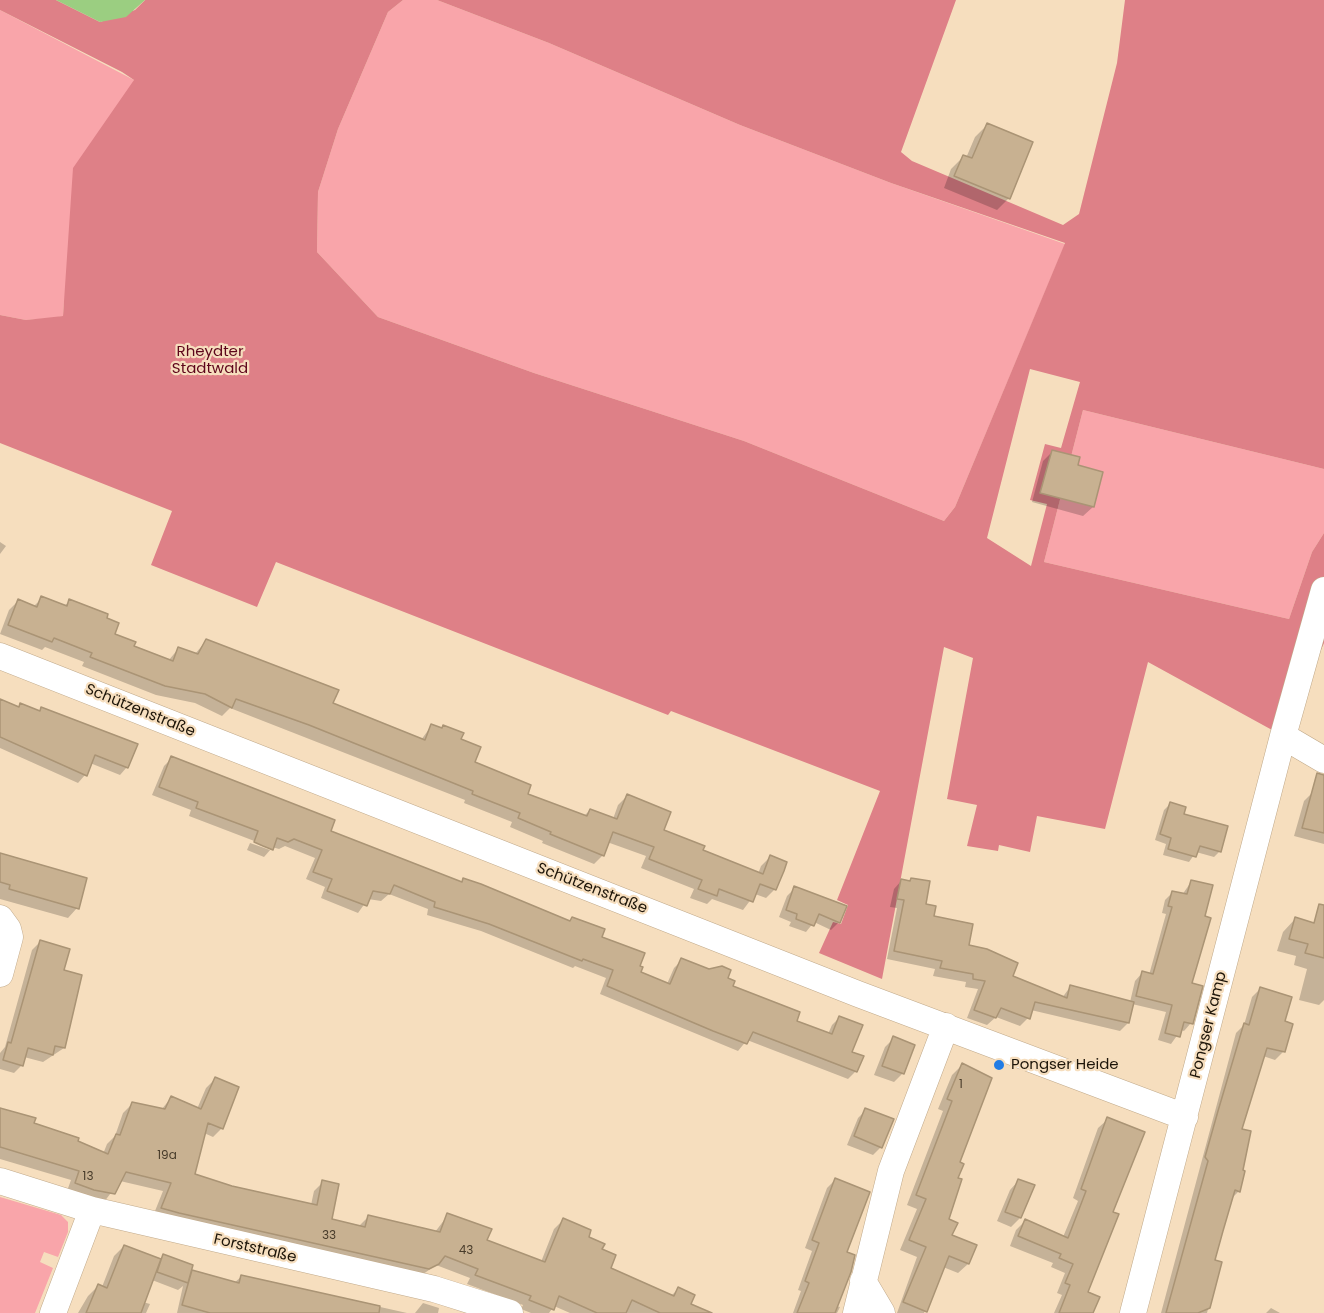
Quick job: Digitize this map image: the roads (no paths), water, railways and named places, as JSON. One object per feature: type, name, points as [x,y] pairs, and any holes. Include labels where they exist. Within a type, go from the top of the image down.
[{"type":"street","name":"Pongser Kamp","points":[[1133,1313],[1283,736],[1324,590]]},
{"type":"street","name":"Schützenstraße","points":[[0,656],[946,1026],[1185,1117]]},
{"type":"street","points":[[1283,736],[1324,760]]},
{"type":"street","points":[[0,918],[8,929],[10,937],[0,974]]},
{"type":"street","points":[[856,1313],[891,1171],[946,1026]]},
{"type":"street","name":"Forststraße","points":[[0,1180],[92,1210],[434,1289],[510,1313]]},
{"type":"street","points":[[52,1313],[92,1210]]},
{"type":"street","points":[[863,1281],[882,1313]]},
{"type":"place","name":"Pongser Heide","points":[[999,1065]]},
{"type":"park label","name":"Rheydter Stadtwald","points":[[210,360]]}]
